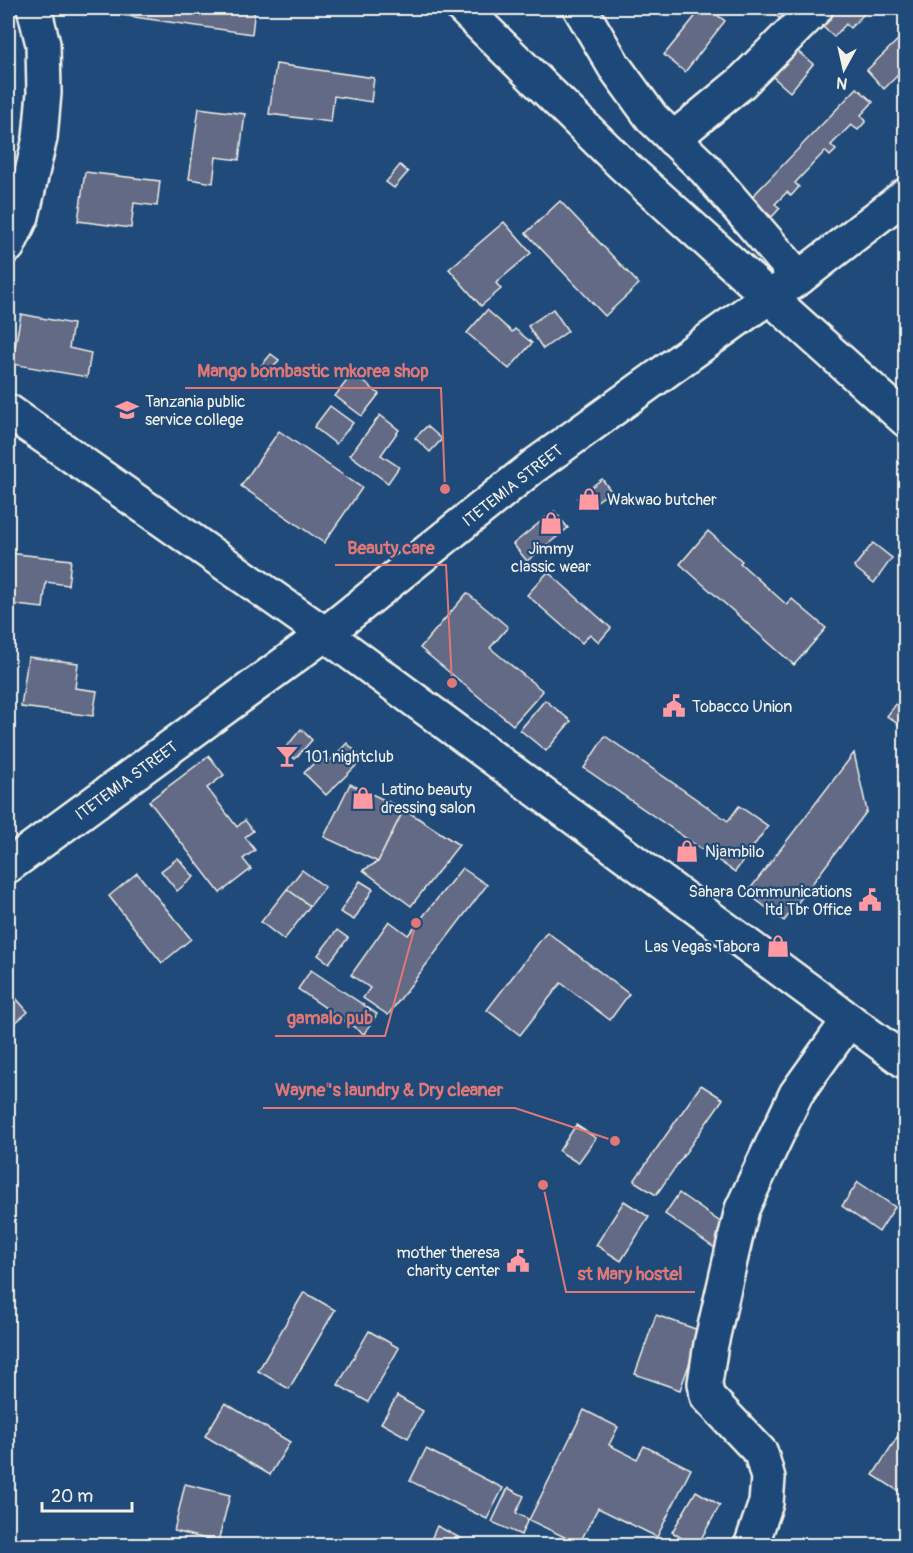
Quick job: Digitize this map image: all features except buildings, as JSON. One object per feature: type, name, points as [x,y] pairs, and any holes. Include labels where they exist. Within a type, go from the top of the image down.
[{"type":"street","points":[[8,246],[22,216],[40,138],[44,93],[43,44],[34,8]]},
{"type":"street","points":[[463,8],[623,165],[906,420]]},
{"type":"street","points":[[673,139],[741,83],[816,8]]},
{"type":"street","points":[[588,11],[614,66],[636,99],[652,118],[705,169],[799,278]]},
{"type":"street","name":"ITETEMIA STREET","points":[[8,866],[325,634],[534,466],[770,296],[799,278],[906,195]]},
{"type":"street","points":[[8,411],[325,634],[906,1062]]},
{"type":"street","points":[[751,1545],[766,1503],[768,1478],[761,1453],[707,1396],[705,1383],[711,1344],[742,1209],[796,1094],[849,1020]]},
{"type":"place","name":"Tanzania public service college","points":[[127,410]]},
{"type":"place","name":"Mango bombastic mkorea shop","points":[[445,489]]},
{"type":"place","name":"Wakwao butcher","points":[[589,499]]},
{"type":"place","name":"Jimmy classic wear","points":[[551,523]]},
{"type":"place","name":"Beauty care","points":[[452,683]]},
{"type":"place","name":"Tobacco Union","points":[[674,706]]},
{"type":"place","name":"101 nightclub","points":[[287,756]]},
{"type":"place","name":"Latino beauty dressing salon","points":[[363,798]]},
{"type":"place","name":"Njambilo","points":[[687,851]]},
{"type":"place","name":"Sahara Communications ltd Tbr Office","points":[[870,900]]},
{"type":"place","name":"gamalo pub","points":[[416,923]]},
{"type":"place","name":"Las Vegas Tabora","points":[[778,946]]},
{"type":"place","name":"Wayne\"s laundry & Dry cleaner","points":[[615,1141]]},
{"type":"place","name":"st Mary hostel","points":[[543,1185]]},
{"type":"place","name":"mother theresa charity center","points":[[518,1261]]}]
